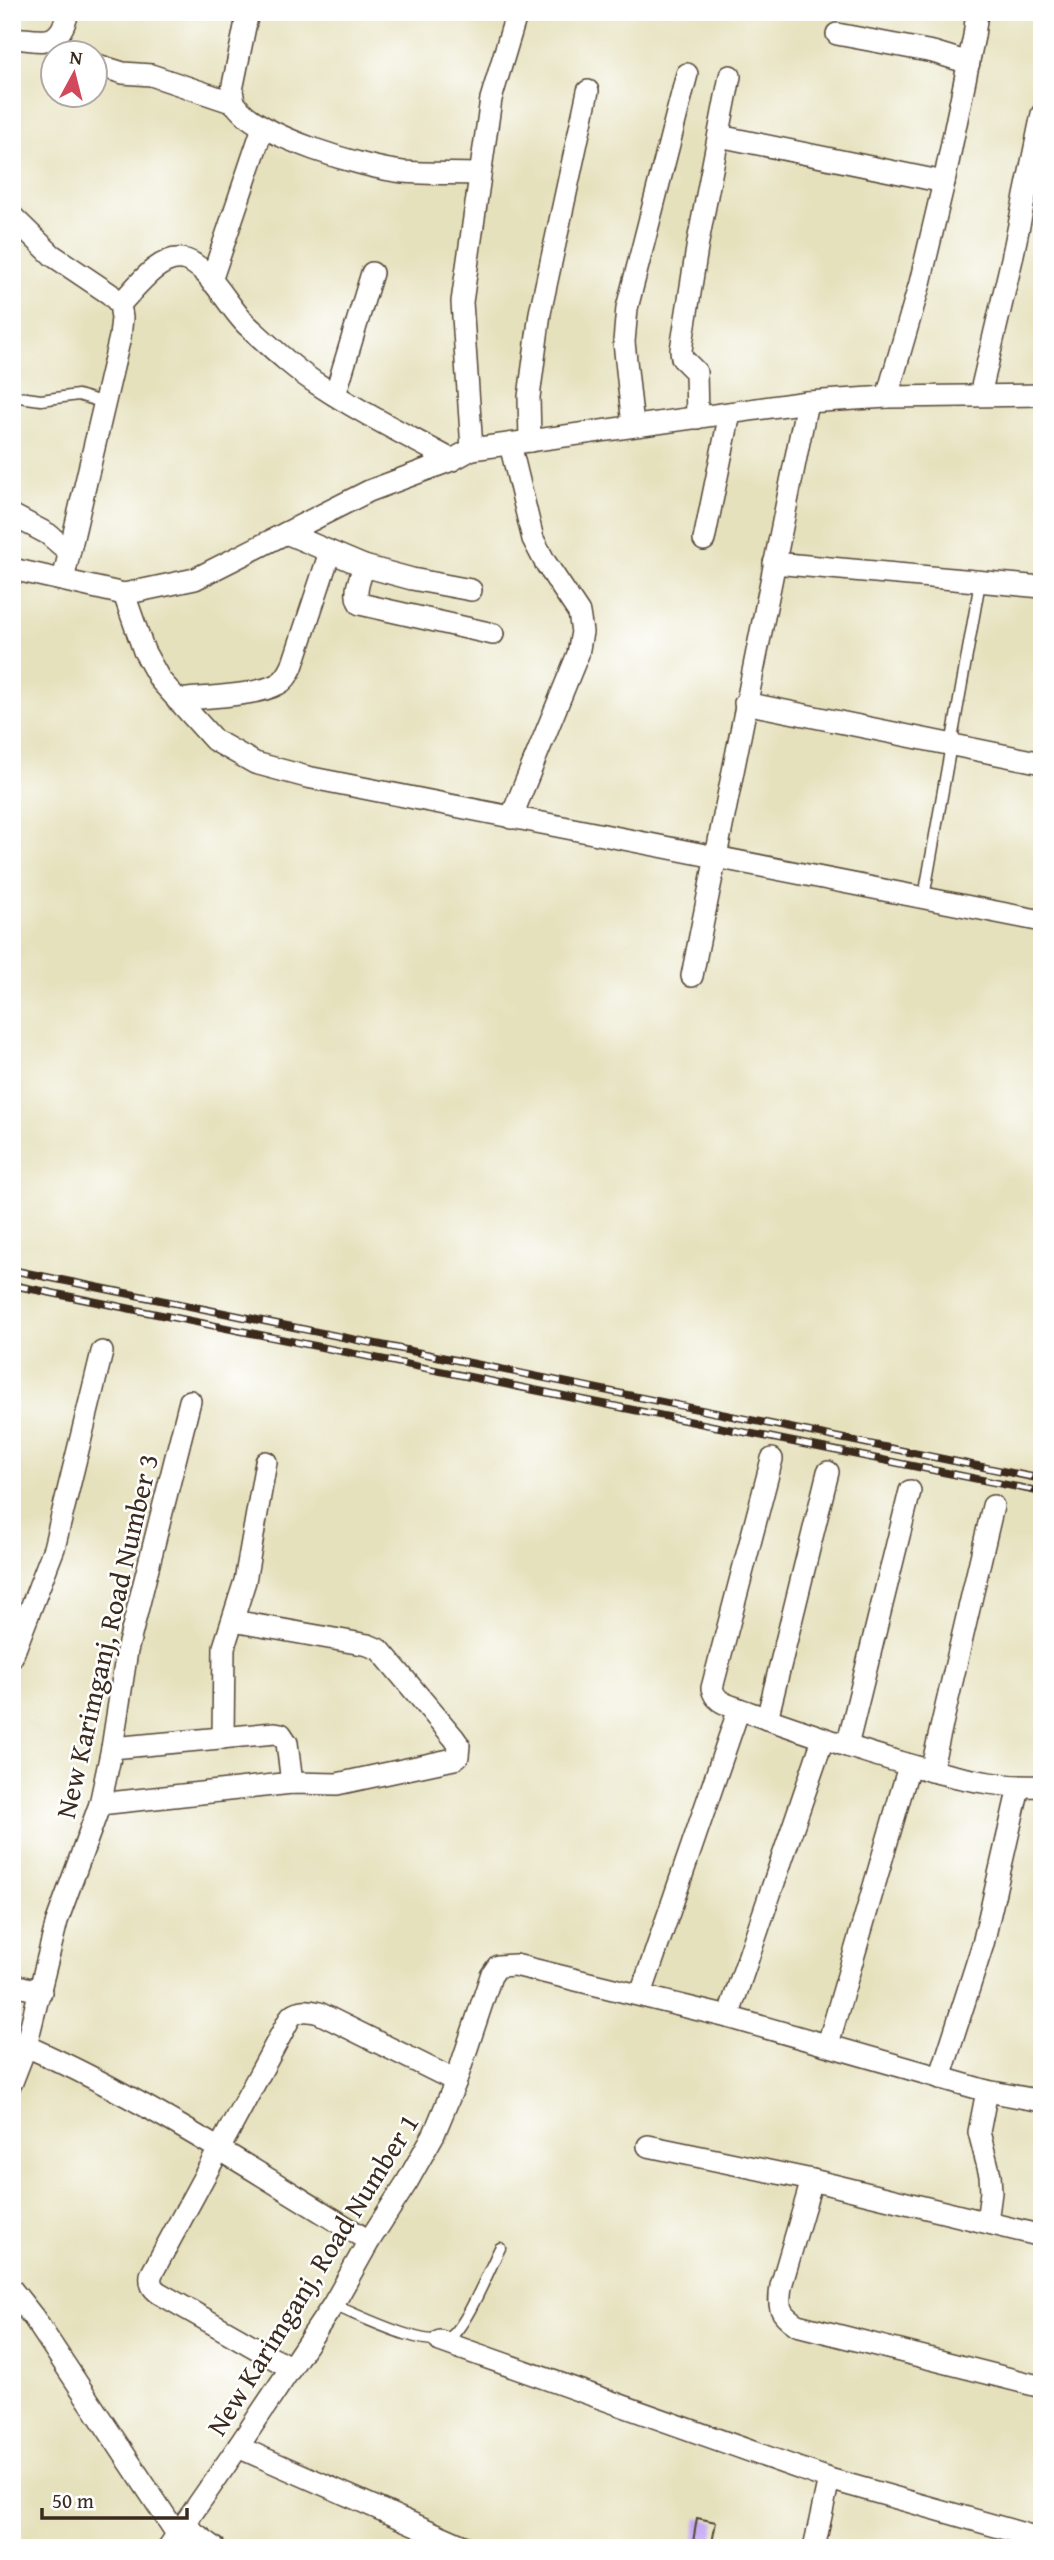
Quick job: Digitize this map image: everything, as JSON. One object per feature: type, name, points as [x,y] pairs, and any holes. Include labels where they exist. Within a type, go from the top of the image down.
[{"type":"street","points":[[52,38],[57,37],[63,30],[68,12]]},
{"type":"street","points":[[234,103],[232,90],[247,12]]},
{"type":"street","points":[[472,449],[462,302],[491,99],[517,12]]},
{"type":"street","points":[[887,397],[920,283],[944,182],[977,12]]},
{"type":"street","points":[[837,34],[933,52],[969,63]]},
{"type":"street","points":[[12,38],[38,40]]},
{"type":"street","points":[[108,68],[151,75],[234,103],[263,127],[321,152],[361,165],[403,172],[479,174]]},
{"type":"street","points":[[633,426],[624,342],[627,308],[687,74]]},
{"type":"street","points":[[697,418],[696,372],[682,358],[681,350],[730,76]]},
{"type":"street","points":[[511,818],[578,653],[582,632],[579,613],[533,539],[520,442],[540,313],[588,91]]},
{"type":"street","points":[[980,395],[1041,126]]},
{"type":"street","points":[[211,281],[263,127]]},
{"type":"street","points":[[719,136],[944,182]]},
{"type":"street","points":[[12,216],[52,255],[110,294],[120,304],[122,318],[120,337],[63,580]]},
{"type":"street","points":[[120,304],[160,265],[178,258],[189,260],[211,281],[243,322],[321,387],[452,460]]},
{"type":"street","points":[[335,395],[372,273]]},
{"type":"street","points":[[12,569],[124,594],[195,579],[369,491],[452,460],[472,449],[807,402],[887,397],[1042,395]]},
{"type":"street","points":[[692,976],[807,402]]},
{"type":"street","points":[[704,540],[730,413]]},
{"type":"street","points":[[12,515],[48,534],[69,552]]},
{"type":"street","points":[[286,533],[364,566],[412,579],[471,590]]},
{"type":"street","points":[[177,700],[245,693],[276,686],[286,679],[330,552]]},
{"type":"street","points":[[774,563],[1042,587]]},
{"type":"street","points":[[364,566],[356,593],[360,604],[493,634]]},
{"type":"street","points":[[124,594],[144,652],[160,680],[214,740],[255,763],[307,777],[1042,922]]},
{"type":"street","points":[[745,703],[1042,763]]},
{"type":"street","points":[[12,1657],[54,1548],[102,1353]]},
{"type":"street","name":"New Karimganj, Road Number 3","points":[[12,2082],[26,2046],[57,1921],[100,1804],[127,1651],[190,1401]]},
{"type":"street","points":[[772,1459],[712,1688],[714,1696],[720,1702],[739,1709],[909,1766],[982,1783],[1019,1787],[1042,1786]]},
{"type":"street","points":[[223,1738],[224,1647],[245,1581],[266,1462]]},
{"type":"street","points":[[767,1719],[828,1472]]},
{"type":"street","points":[[847,1746],[910,1491]]},
{"type":"street","points":[[931,1770],[993,1506]]},
{"type":"street","points":[[100,1804],[292,1783],[337,1784],[454,1759],[459,1751],[458,1745],[424,1700],[380,1650],[368,1645],[233,1620]]},
{"type":"street","points":[[739,1709],[641,1994],[828,2044],[987,2091],[1042,2101]]},
{"type":"street","points":[[112,1748],[281,1734],[286,1743],[292,1783]]},
{"type":"street","points":[[728,2017],[823,1738]]},
{"type":"street","points":[[828,2044],[909,1766]]},
{"type":"street","points":[[940,2078],[983,1944],[1019,1787]]},
{"type":"street","name":"New Karimganj, Road Number 1","points":[[177,2536],[333,2305],[369,2241],[407,2182],[434,2134],[456,2081],[491,1976],[498,1966],[505,1964],[641,1994]]},
{"type":"street","points":[[12,1984],[41,1992]]},
{"type":"street","points":[[291,2368],[159,2293],[153,2289],[150,2282],[151,2275],[291,2016],[298,2011],[307,2010],[319,2013],[456,2081]]},
{"type":"street","points":[[26,2046],[86,2073],[220,2150],[369,2241]]},
{"type":"street","points":[[987,2091],[979,2132],[990,2175],[987,2222]]},
{"type":"street","points":[[648,2146],[812,2180],[1042,2236]]},
{"type":"street","points":[[812,2180],[781,2286],[779,2304],[784,2317],[797,2325],[1042,2388]]},
{"type":"street","points":[[12,2290],[34,2318],[177,2536],[215,2548]]},
{"type":"street","points":[[440,2341],[829,2479],[1042,2539]]},
{"type":"street","points":[[238,2447],[468,2548]]},
{"type":"street","points":[[814,2548],[829,2479]]},
{"type":"lane","points":[[12,396],[41,400],[78,395],[105,403]]},
{"type":"lane","points":[[923,897],[980,582]]},
{"type":"lane","points":[[333,2305],[422,2339],[440,2341],[451,2337],[461,2325],[500,2248]]},
{"type":"building","points":[[697,2518],[716,2522],[711,2548],[692,2548]]},
{"type":"railway","points":[[12,1270],[1042,1479]]},
{"type":"railway","points":[[12,1285],[1042,1492]]}]
